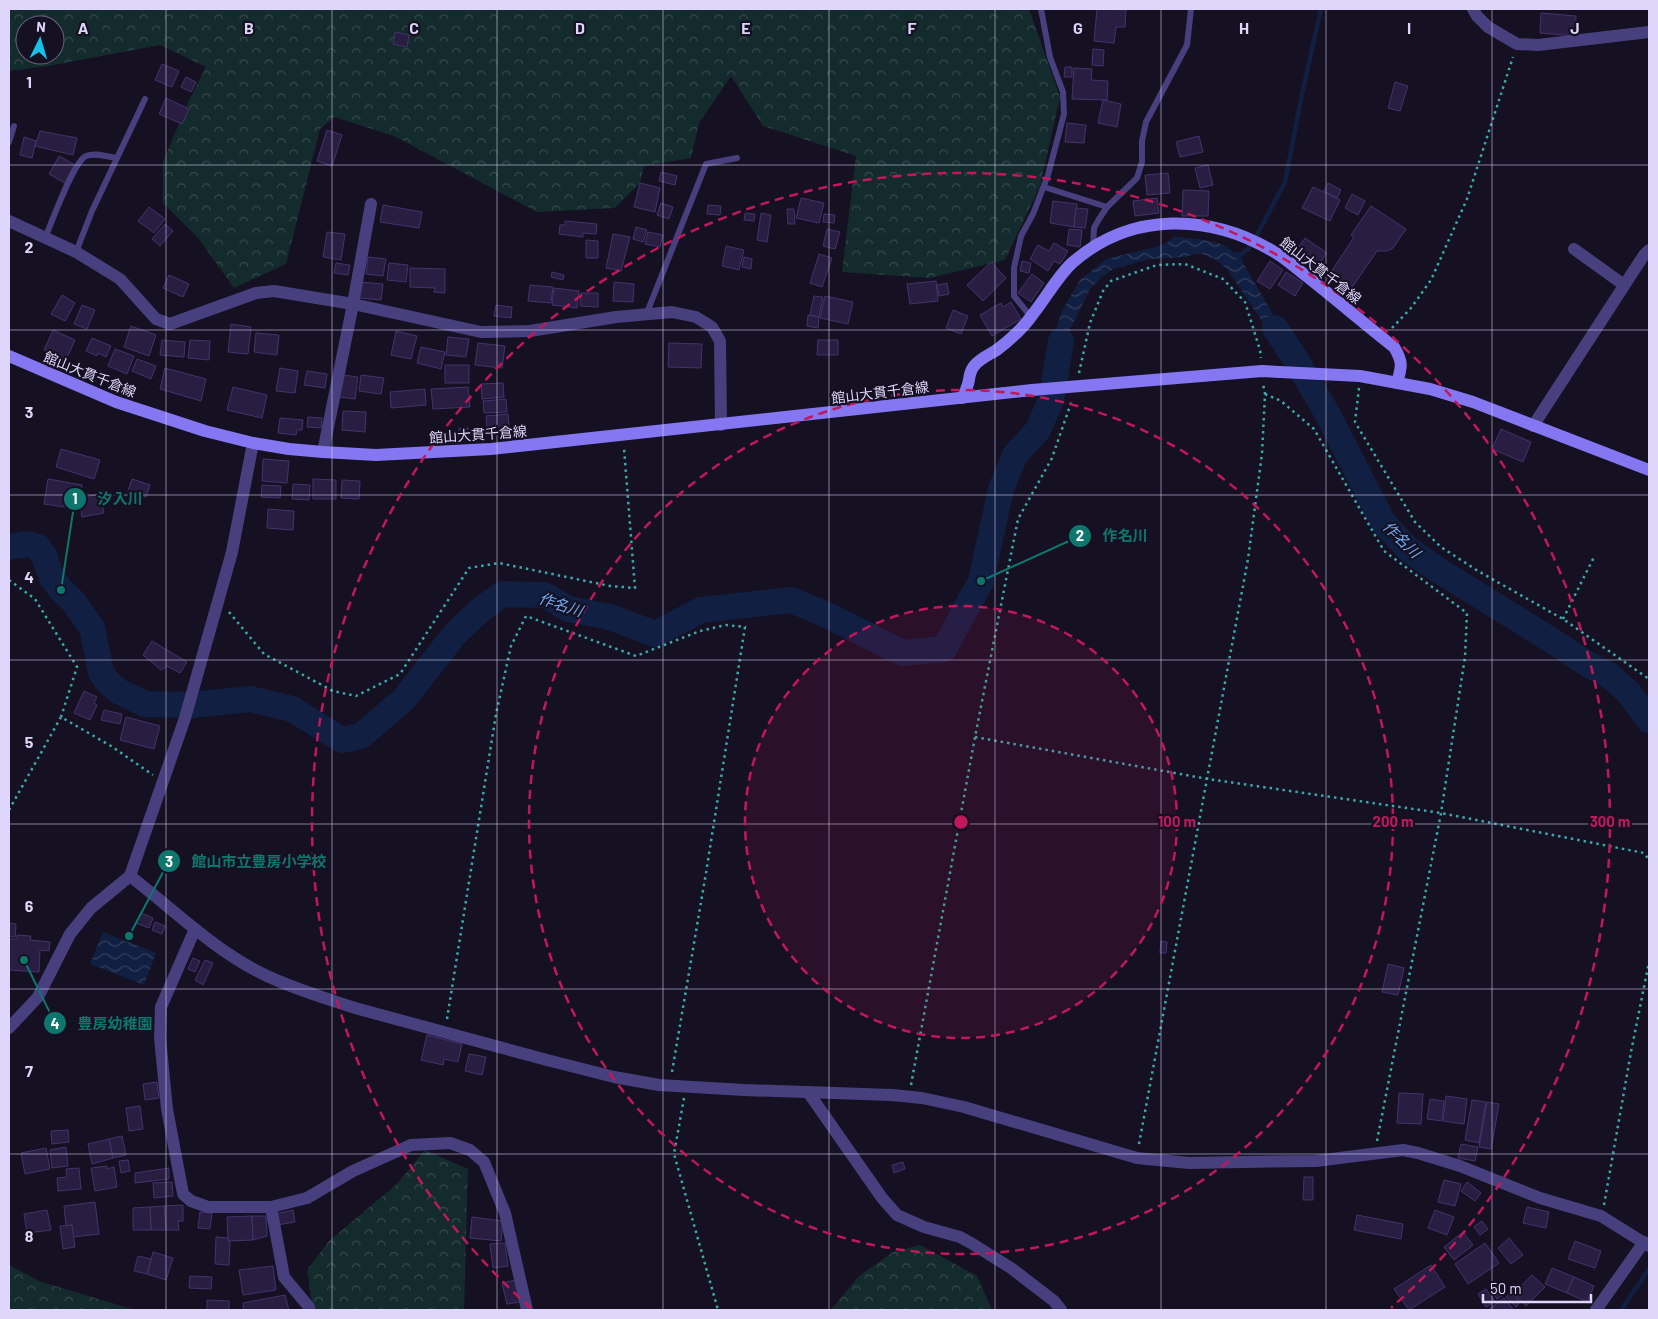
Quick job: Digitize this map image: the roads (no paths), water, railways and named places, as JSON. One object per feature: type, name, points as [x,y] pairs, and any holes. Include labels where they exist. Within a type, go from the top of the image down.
[{"type":"main road","name":"館山大貫千倉線","points":[[962,398],[968,386],[974,364],[1004,344],[1031,317],[1071,264],[1092,247],[1127,230],[1160,223],[1205,226],[1229,231],[1253,240],[1278,254],[1394,347],[1402,359],[1397,383]]},
{"type":"main road","name":"館山大貫千倉線","points":[[9,356],[116,402],[205,432],[253,443],[323,452],[376,455],[491,449],[623,436],[1073,386],[1262,371],[1321,373],[1360,376],[1452,396],[1649,470]]},
{"type":"street","points":[[1473,9],[1477,16],[1488,26],[1517,44],[1538,45],[1649,32]]},
{"type":"street","points":[[323,452],[371,204]]},
{"type":"street","points":[[9,220],[76,252],[120,279],[156,319],[170,324],[256,293],[274,291],[353,304],[481,332],[530,331],[672,312],[696,317],[712,327],[720,341],[721,425]]},
{"type":"street","points":[[1574,249],[1624,285]]},
{"type":"street","points":[[1533,426],[1624,285],[1649,250]]},
{"type":"street","points":[[9,1028],[38,997],[70,934],[86,914],[130,876],[185,718],[219,599],[232,552],[253,443]]},
{"type":"street","points":[[130,876],[231,956],[266,975],[346,1005],[614,1077],[669,1086],[909,1096],[964,1108],[1137,1158],[1189,1163],[1316,1161],[1403,1150],[1418,1153],[1460,1166],[1540,1198],[1602,1216],[1646,1244],[1596,1310]]},
{"type":"street","points":[[195,929],[161,1007],[160,1038],[166,1110],[183,1194],[191,1201],[208,1207],[271,1207],[307,1198],[353,1171],[411,1145],[450,1143],[470,1150],[484,1162],[505,1213],[528,1310]]},
{"type":"street","points":[[808,1092],[882,1198],[898,1215],[924,1227],[960,1237],[971,1243],[1011,1268],[1054,1301],[1061,1310]]},
{"type":"street","points":[[271,1207],[284,1277],[308,1310]]},
{"type":"lane","points":[[1031,317],[1014,296],[1014,268],[1021,236],[1033,214],[1044,187],[1056,149],[1064,114],[1062,92],[1050,57],[1041,9]]},
{"type":"lane","points":[[1092,247],[1094,228],[1107,207],[1137,178],[1142,162],[1142,140],[1146,122],[1187,45],[1191,9]]},
{"type":"lane","points":[[76,252],[92,211],[145,99]]},
{"type":"lane","points":[[9,142],[14,126]]},
{"type":"lane","points":[[45,238],[80,159],[89,154],[117,158]]},
{"type":"lane","points":[[646,314],[706,164],[737,158]]},
{"type":"lane","points":[[1044,187],[1107,207]]},
{"type":"water","points":[[1174,236],[1215,242],[1224,245],[1233,252],[1241,252],[1241,259],[1282,330],[1285,334],[1290,335],[1303,358],[1279,358],[1268,339],[1262,321],[1227,269],[1215,259],[1202,254],[1196,254],[1185,257],[1150,259],[1113,269],[1102,277],[1090,289],[1069,332],[1062,375],[1047,377],[1056,329],[1062,311],[1080,280],[1106,259],[1156,247],[1168,242]]},
{"type":"water","points":[[103,932],[156,953],[144,985],[90,964]]},
{"type":"waterway","points":[[1238,257],[1248,249],[1257,235],[1285,182],[1321,9]]},
{"type":"waterway","name":"作名川","points":[[1275,328],[1328,415],[1383,522],[1408,549],[1589,665],[1609,675],[1629,693],[1649,720]]},
{"type":"waterway","name":"作名川","points":[[9,547],[27,544],[38,547],[44,556],[52,578],[73,601],[92,628],[101,672],[106,680],[118,691],[145,704],[192,705],[250,699],[292,709],[342,740],[361,736],[404,699],[455,634],[479,611],[502,594],[545,595],[568,609],[610,617],[655,634],[701,610],[791,600],[827,615],[903,653],[944,649],[981,581],[1001,489],[1015,455],[1038,430],[1051,400],[1061,341]]},
{"type":"waterway","name":"作名川","points":[[1621,1310],[1649,1269]]},
{"type":"place","name":"作名川","points":[[981,581]]},
{"type":"place","name":"汐入川","points":[[61,590]]},
{"type":"place","name":"館山市立豊房小学校","points":[[129,936]]},
{"type":"place","name":"豊房幼稚園","points":[[24,960]]}]
